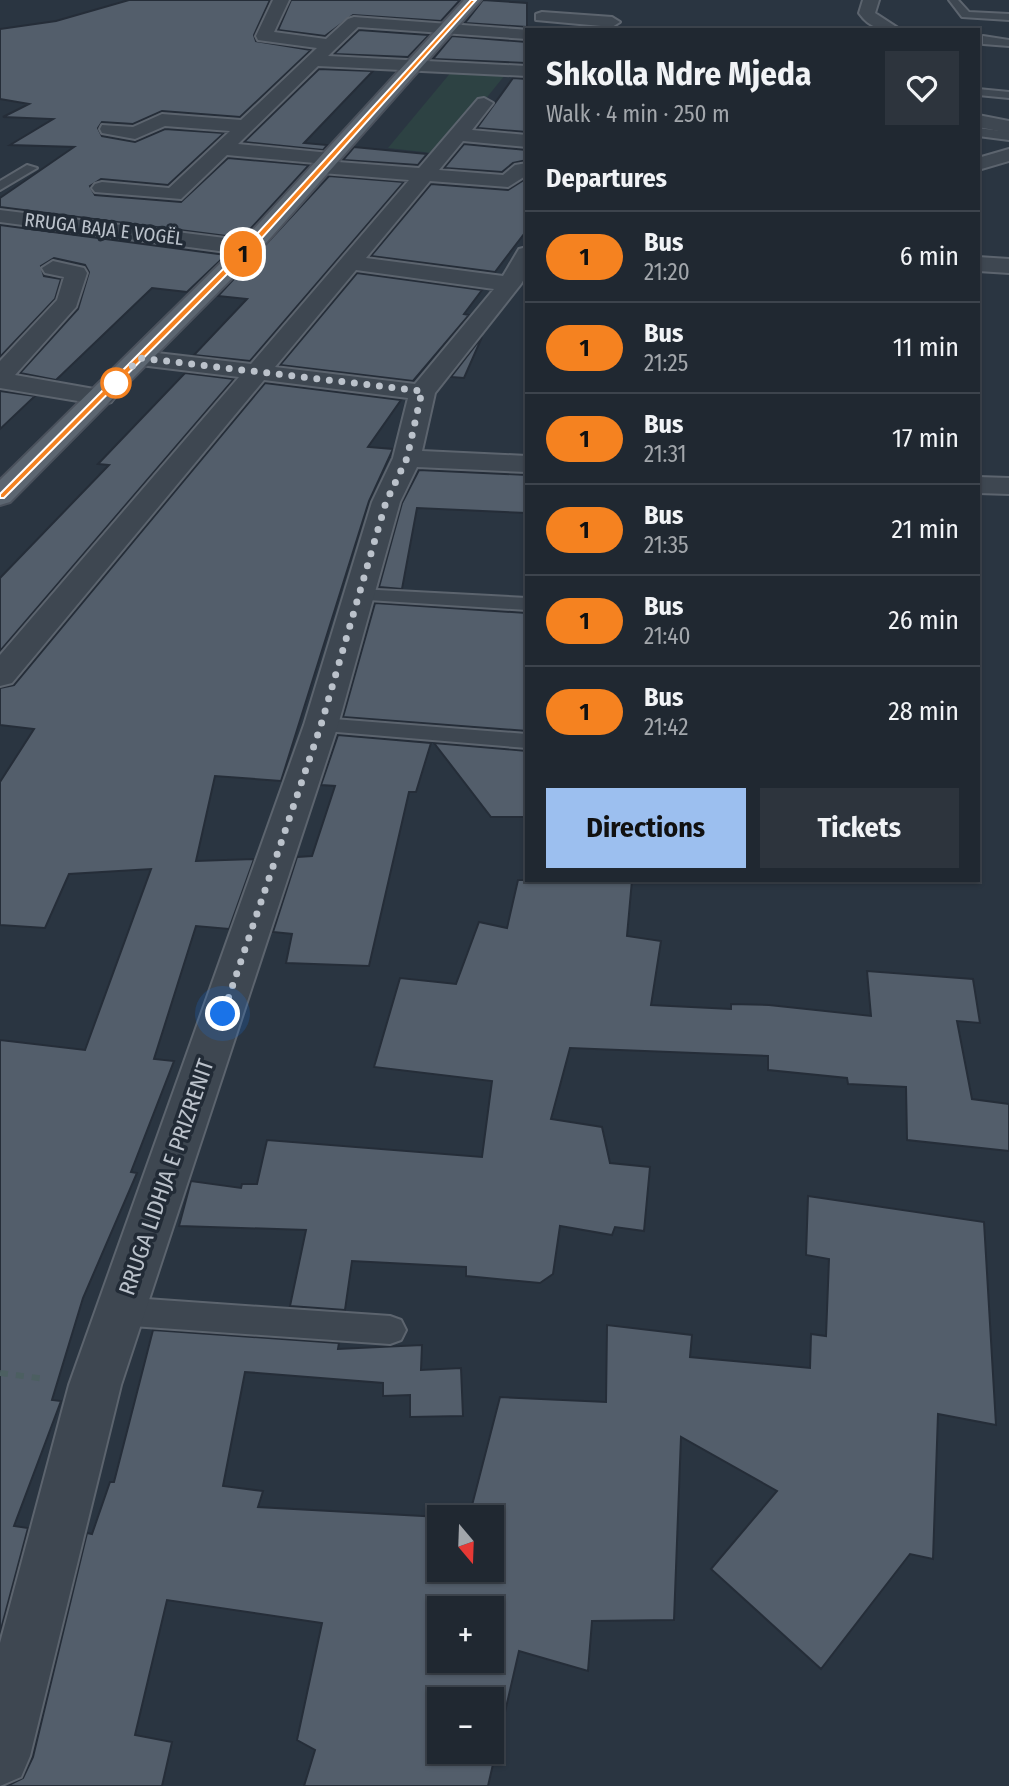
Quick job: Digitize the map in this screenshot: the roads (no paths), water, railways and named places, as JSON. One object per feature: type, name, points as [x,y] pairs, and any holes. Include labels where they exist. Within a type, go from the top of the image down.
[{"type":"main road","points":[[0,496],[249,248],[473,0]]},
{"type":"street","points":[[281,0],[264,36],[331,44]]},
{"type":"street","points":[[871,0],[867,13],[889,28]]},
{"type":"street","points":[[544,10],[612,22]]},
{"type":"street","points":[[102,188],[174,195],[331,44],[350,15],[447,29],[525,34]]},
{"type":"street","points":[[508,71],[525,49]]},
{"type":"street","points":[[314,61],[525,71]]},
{"type":"street","points":[[172,120],[192,103]]},
{"type":"street","points":[[0,676],[256,372],[352,264],[484,103]]},
{"type":"street","points":[[109,129],[135,133],[154,122],[172,120],[246,126]]},
{"type":"street","points":[[980,121],[1009,127]]},
{"type":"street","points":[[458,135],[525,141]]},
{"type":"street","points":[[224,149],[326,163],[509,181],[525,169]]},
{"type":"street","points":[[980,163],[1009,155]]},
{"type":"street","name":"RRUGA BAJA E VOGËL","points":[[0,216],[249,248]]},
{"type":"street","points":[[140,358],[422,391],[510,284],[525,258]]},
{"type":"street","points":[[352,264],[510,284]]},
{"type":"street","points":[[980,264],[1009,266]]},
{"type":"street","points":[[0,378],[68,302],[76,273],[53,268]]},
{"type":"street","points":[[0,378],[102,397]]},
{"type":"street","name":"RRUGA LIDHJA E PRIZRENIT","points":[[0,1756],[95,1385],[118,1311],[321,725],[386,502],[407,458],[422,391]]},
{"type":"street","points":[[407,458],[525,464]]},
{"type":"street","points":[[980,485],[1009,486]]},
{"type":"lane","points":[[953,1],[966,15],[1009,17]]},
{"type":"lane","points":[[987,38],[987,42],[1009,43]]},
{"type":"lane","points":[[980,92],[1009,95]]},
{"type":"lane","points":[[980,132],[1009,136]]},
{"type":"lane","name":"RRUGA BAJA E VOGËL","points":[[0,186],[31,168]]},
{"type":"lane","points":[[359,595],[525,604]]},
{"type":"lane","points":[[321,725],[525,741]]},
{"type":"lane","name":"RRUGA LIDHJA E PRIZRENIT","points":[[118,1311],[390,1330]]}]
